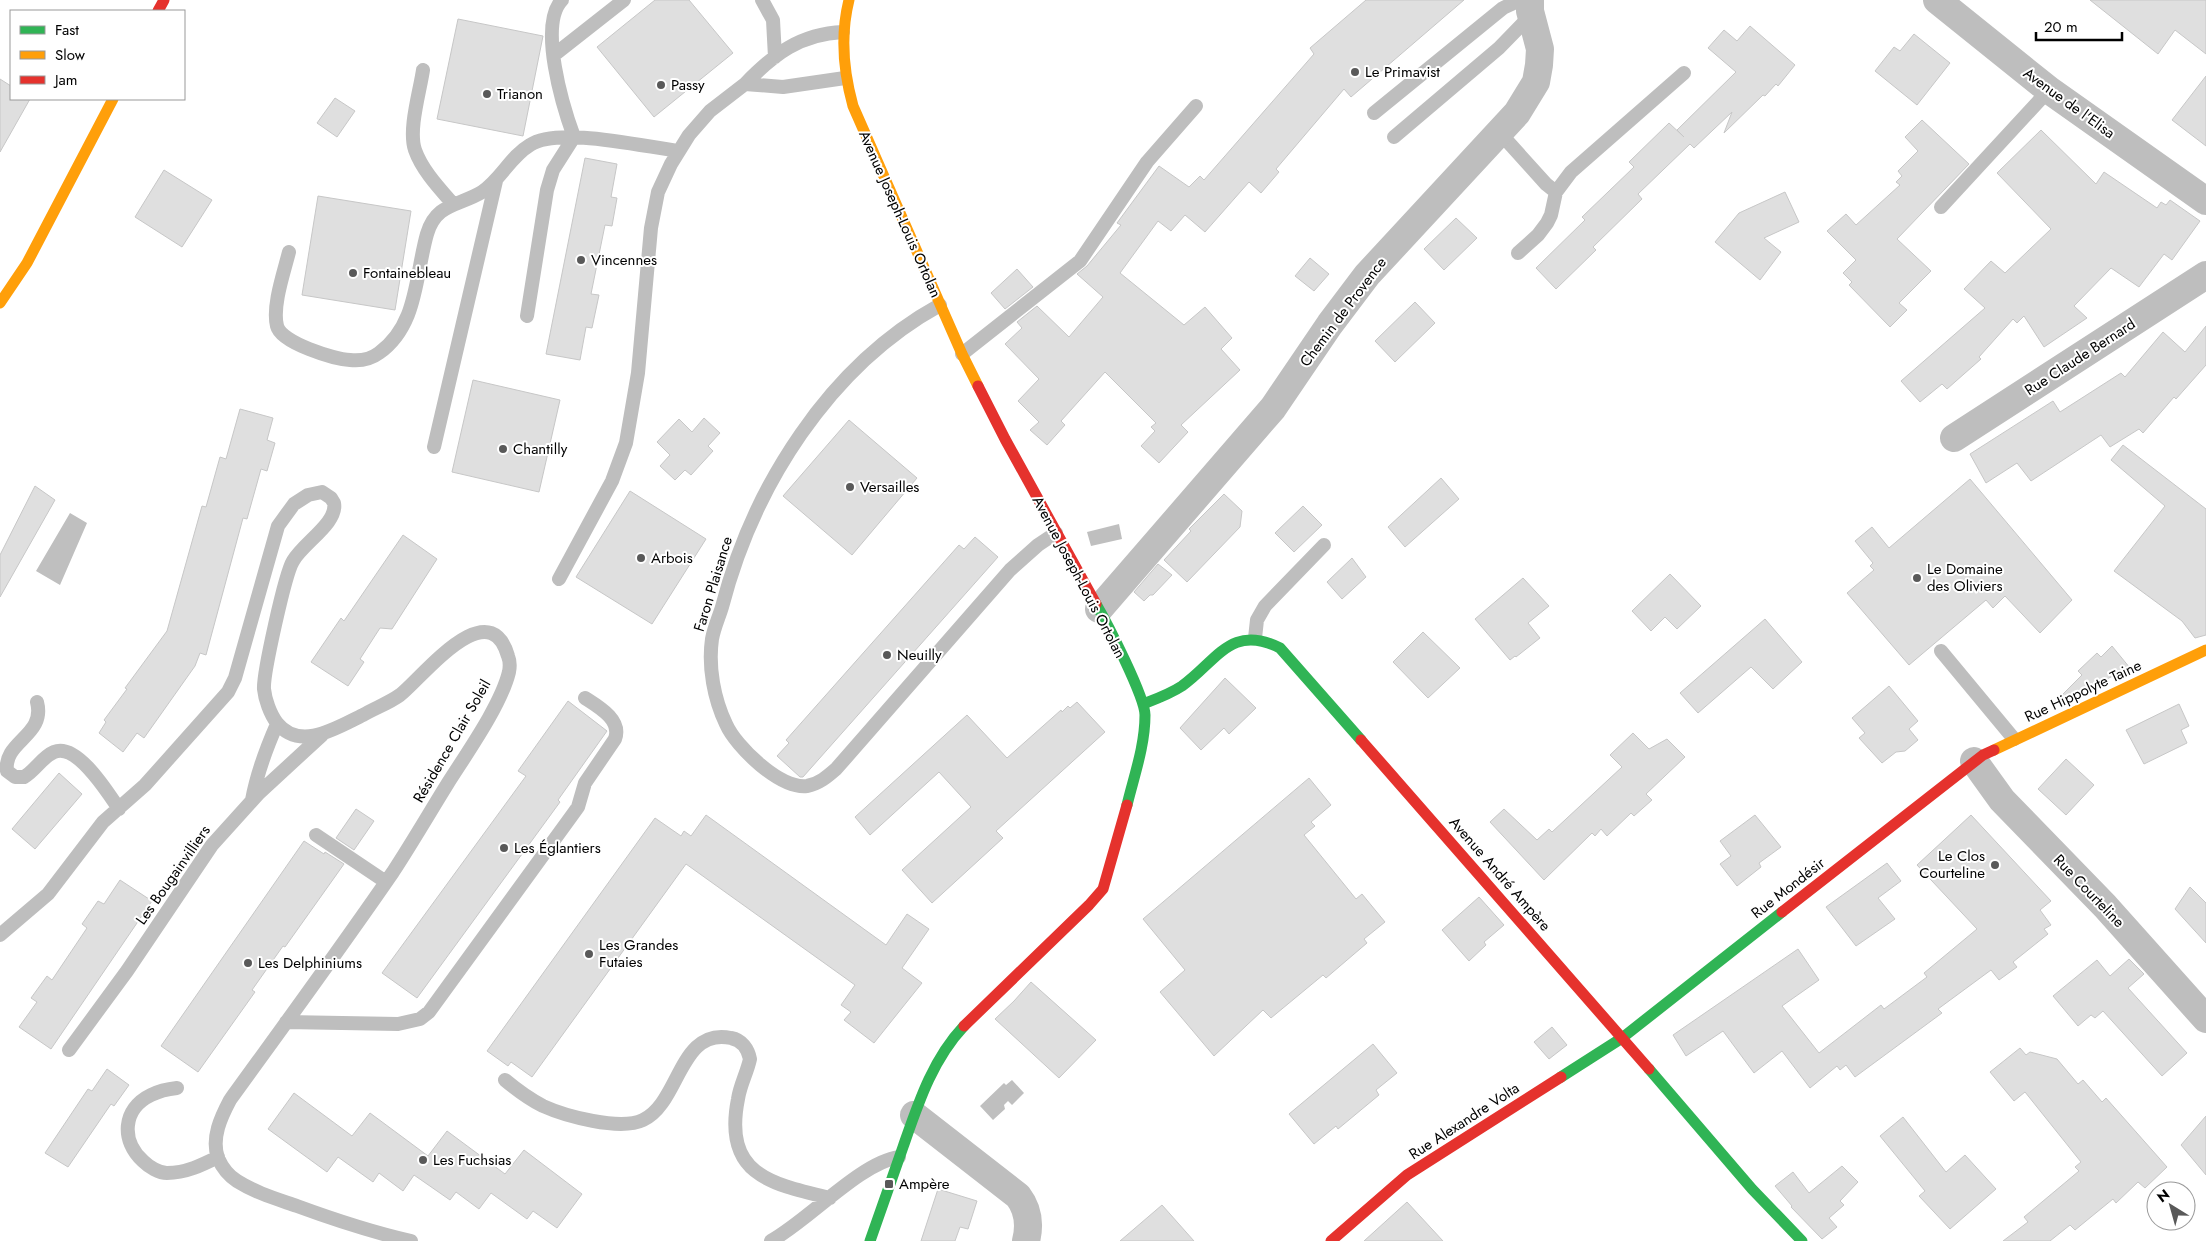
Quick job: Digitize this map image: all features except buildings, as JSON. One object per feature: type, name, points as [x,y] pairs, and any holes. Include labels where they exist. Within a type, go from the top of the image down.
[{"type":"street","name":"Avenue Joseph-Louis Ortolan","points":[[849,0],[842,32],[842,54],[845,78],[853,106],[864,133],[962,354],[1056,534],[1099,609],[1143,704],[1145,722],[1143,743],[1110,872],[1103,889],[1089,905],[975,1014],[949,1042],[932,1072],[914,1115],[870,1241]]},
{"type":"street","name":"Avenue de l'Elisa","points":[[1937,0],[2049,90],[2206,201]]},
{"type":"street","name":"Chemin de Provence","points":[[1099,609],[1273,408],[1347,300],[1367,275],[1433,202],[1500,133],[1522,105],[1536,82],[1540,49],[1530,5]]},
{"type":"street","points":[[0,303],[27,263],[112,100]]},
{"type":"street","name":"Rue Claude Bernard","points":[[1954,438],[2206,275]]},
{"type":"street","points":[[1143,704],[1182,686],[1231,644],[1255,638]]},
{"type":"street","name":"Avenue André Ampère","points":[[1255,638],[1272,643],[1288,656],[1533,934],[1752,1189],[1802,1241]]},
{"type":"street","name":"Rue Hippolyte Taine","points":[[1974,761],[2014,739],[2206,650]]},
{"type":"street","name":"Rue Mondésir","points":[[1622,1038],[1974,761]]},
{"type":"street","name":"Rue Courteline","points":[[1974,761],[2002,800],[2105,906],[2206,1020]]},
{"type":"street","name":"Rue Alexandre Volta","points":[[1331,1241],[1407,1175],[1622,1038]]},
{"type":"street","points":[[914,1115],[1018,1196],[1023,1203],[1027,1217],[1026,1241]]},
{"type":"lane","points":[[562,0],[556,7],[552,25],[554,55],[559,90],[574,137]]},
{"type":"lane","points":[[554,55],[624,0]]},
{"type":"lane","points":[[762,0],[773,20],[775,57]]},
{"type":"lane","points":[[1374,113],[1503,8],[1516,2],[1530,5],[1499,48],[1394,137]]},
{"type":"lane","points":[[559,579],[612,481],[626,443],[638,373],[651,228],[658,192],[689,135],[710,111],[796,42],[830,32],[842,32]]},
{"type":"lane","points":[[423,70],[413,137],[415,150],[428,172],[453,204]]},
{"type":"lane","points":[[1518,253],[1547,223],[1556,192],[1571,172],[1684,73]]},
{"type":"lane","points":[[745,84],[783,87],[845,78]]},
{"type":"lane","points":[[1940,207],[2049,90]]},
{"type":"lane","points":[[962,354],[1080,260],[1147,162],[1196,106]]},
{"type":"lane","points":[[1500,133],[1546,184],[1556,192]]},
{"type":"lane","points":[[290,252],[276,311],[276,324],[280,333],[302,346],[335,358],[350,360],[372,358],[387,347],[407,320],[428,230],[439,213],[453,204],[479,193],[496,181],[518,153],[532,143],[549,137],[574,137],[680,151]]},
{"type":"lane","points":[[527,316],[547,190],[553,170],[574,137]]},
{"type":"lane","points":[[434,447],[496,181]]},
{"type":"lane","name":"Faron Plaisance","points":[[940,306],[883,345],[843,381],[814,416],[760,504],[730,574],[712,639],[712,682],[727,726],[750,754],[773,774],[794,784],[806,786],[826,778],[1010,570],[1038,545],[1056,534]]},
{"type":"lane","points":[[0,935],[48,894],[95,831],[145,785],[228,692],[237,672],[278,526],[294,504],[308,495],[322,492],[331,498],[334,503],[334,512],[324,527],[306,544],[290,566],[264,674],[266,700],[277,724],[265,751],[252,800]]},
{"type":"lane","points":[[1255,638],[1257,620],[1265,606],[1324,545]]},
{"type":"lane","name":"Résidence Clair Soleil","points":[[218,1158],[215,1144],[217,1130],[230,1100],[386,882],[487,719],[509,672],[508,654],[500,642],[488,634],[481,633],[464,638],[437,659],[398,696],[322,734],[302,737],[292,734],[277,724]]},
{"type":"lane","points":[[1941,651],[2014,739]]},
{"type":"lane","points":[[286,1022],[398,1024],[420,1019],[429,1012],[481,944],[578,807],[585,783],[618,733],[616,726],[601,708],[585,698]]},
{"type":"lane","points":[[37,702],[39,709],[37,721],[7,760],[7,771],[14,777],[24,777],[53,752],[67,751],[82,762],[91,772],[118,808]]},
{"type":"lane","name":"Les Bougainvilliers","points":[[69,1050],[127,971],[212,845],[252,800],[322,734]]},
{"type":"lane","points":[[316,835],[386,882]]},
{"type":"lane","points":[[505,1080],[528,1098],[561,1113],[606,1122],[634,1122],[650,1116],[662,1105],[681,1068],[694,1049],[714,1038],[734,1038],[745,1047],[750,1059],[741,1086],[734,1122],[738,1148],[743,1159],[756,1172],[781,1185],[830,1198]]},
{"type":"lane","points":[[177,1088],[149,1095],[139,1104],[129,1118],[126,1129],[134,1150],[149,1166],[164,1173],[183,1172],[218,1158],[225,1170],[235,1180],[254,1191],[343,1223],[411,1241]]},
{"type":"lane","points":[[771,1241],[789,1231],[830,1198],[881,1162],[899,1157]]},
{"type":"shaded area","points":[[70,513],[87,523],[60,585],[36,571]]},
{"type":"shaded area","points":[[1119,524],[1122,539],[1091,546],[1087,532]]},
{"type":"shaded area","points":[[1012,1080],[1024,1093],[1012,1105],[1008,1101],[1004,1105],[1005,1109],[993,1120],[980,1106],[1004,1083],[1006,1085]]},
{"type":"traffic: fast","points":[[1096,604],[1132,677],[1145,715],[1141,749],[1127,805]]},
{"type":"traffic: fast","points":[[1143,704],[1182,686],[1215,656],[1237,642],[1249,640],[1263,641],[1280,648],[1361,740]]},
{"type":"traffic: fast","points":[[1561,1077],[1622,1038],[1782,912]]},
{"type":"traffic: fast","points":[[870,1241],[927,1083],[943,1053],[964,1026]]},
{"type":"traffic: fast","points":[[1649,1069],[1752,1189],[1802,1241]]},
{"type":"traffic: slow","points":[[849,0],[844,27],[844,53],[853,106],[962,354],[978,386]]},
{"type":"traffic: slow","points":[[0,303],[27,263],[112,100]]},
{"type":"traffic: slow","points":[[1994,750],[2206,650]]},
{"type":"traffic: jam","points":[[159,10],[164,0]]},
{"type":"traffic: jam","points":[[978,386],[1096,604]]},
{"type":"traffic: jam","points":[[1361,740],[1649,1069]]},
{"type":"traffic: jam","points":[[1782,912],[1983,755],[1994,750]]},
{"type":"traffic: jam","points":[[964,1026],[1089,905],[1103,889],[1127,805]]},
{"type":"traffic: jam","points":[[1331,1241],[1407,1175],[1561,1077]]},
{"type":"place","name":"Le Primavist","points":[[1355,72]]},
{"type":"place","name":"Passy","points":[[661,85]]},
{"type":"place","name":"Trianon","points":[[487,94]]},
{"type":"place","name":"Vincennes","points":[[581,260]]},
{"type":"place","name":"Fontainebleau","points":[[353,273]]},
{"type":"place","name":"Chantilly","points":[[503,449]]},
{"type":"place","name":"Versailles","points":[[850,487]]},
{"type":"place","name":"Arbois","points":[[641,558]]},
{"type":"place","name":"Le Domaine des Oliviers","points":[[1917,578]]},
{"type":"place","name":"Neuilly","points":[[887,655]]},
{"type":"place","name":"Les Églantiers","points":[[504,848]]},
{"type":"place","name":"Le Clos Courteline","points":[[1995,865]]},
{"type":"place","name":"Les Grandes Futaies","points":[[589,954]]},
{"type":"place","name":"Les Delphiniums","points":[[248,963]]},
{"type":"place","name":"Les Fuchsias","points":[[423,1160]]},
{"type":"place","name":"Ampère","points":[[889,1184]]}]
